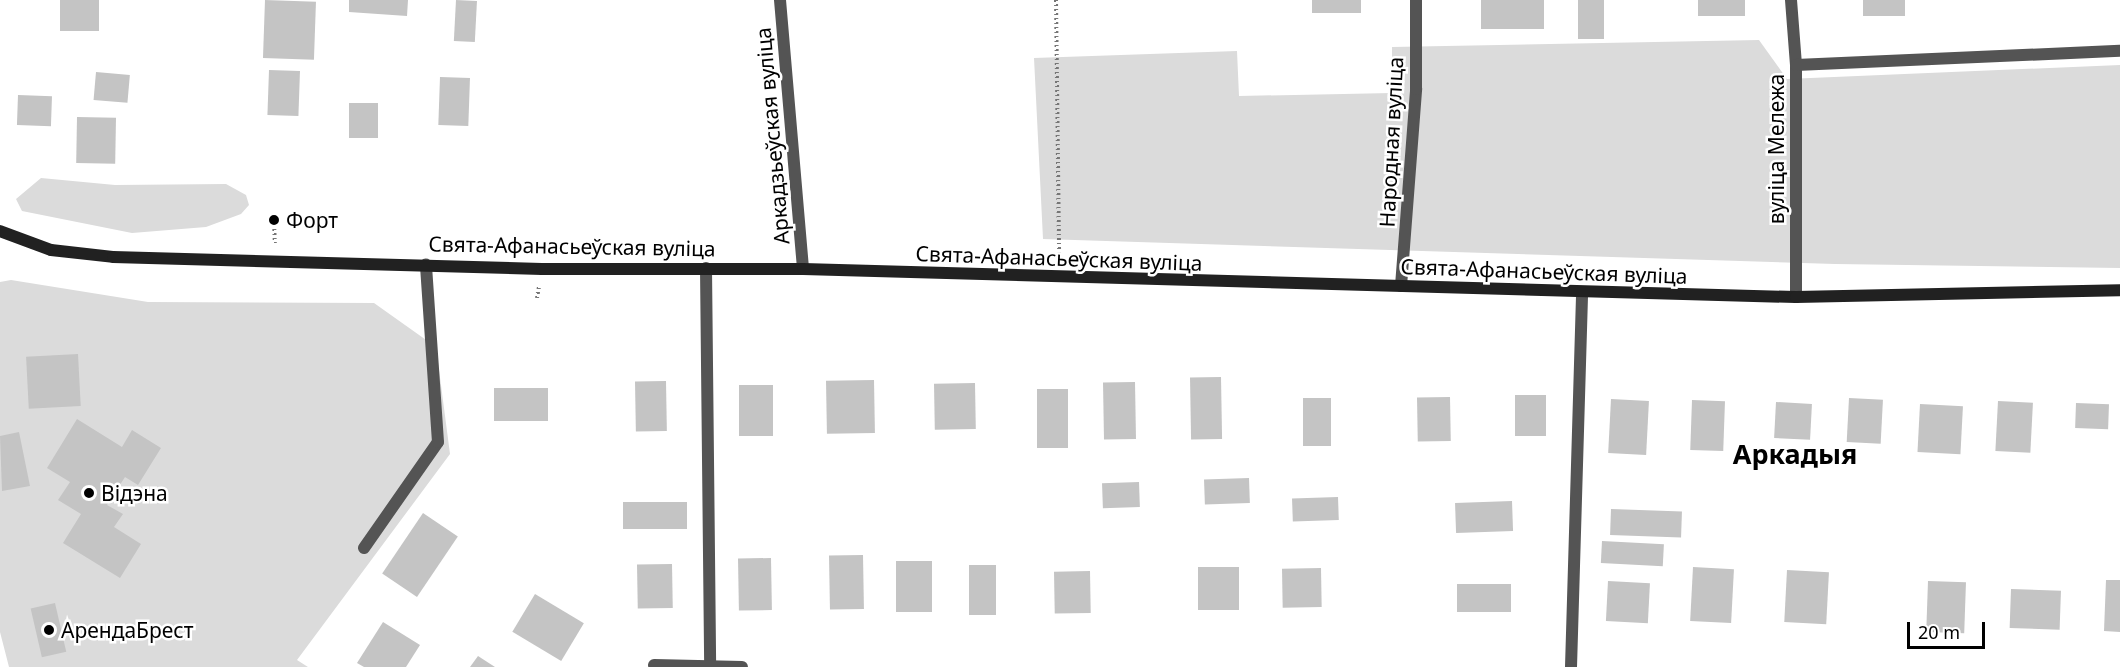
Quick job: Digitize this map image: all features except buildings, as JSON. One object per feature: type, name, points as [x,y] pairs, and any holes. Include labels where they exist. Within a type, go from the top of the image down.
[{"type":"street","name":"Аркадзьеўская вуліца","points":[[780,0],[803,269]]},
{"type":"street","name":"Народная вуліца","points":[[1401,286],[1416,89],[1416,0]]},
{"type":"street","name":"вуліца Мележа","points":[[1791,0],[1796,65],[1796,297]]},
{"type":"street","points":[[1796,65],[2120,51]]},
{"type":"street","name":"Свята-Афанасьеўская вуліца","points":[[0,231],[51,250],[92,255],[542,269],[803,269],[1796,297],[2120,290]]},
{"type":"street","points":[[364,548],[438,442],[426,264]]},
{"type":"street","points":[[706,268],[710,666]]},
{"type":"street","points":[[1571,667],[1582,292]]},
{"type":"street","points":[[654,665],[742,667]]},
{"type":"path","points":[[1056,0],[1059,278]]},
{"type":"path","points":[[274,220],[275,259]]},
{"type":"shaded area","points":[[1759,40],[1787,79],[2120,65],[2120,268],[1835,264],[1043,239],[1034,58],[1237,51],[1239,96],[1392,93],[1392,47]]},
{"type":"shaded area","points":[[41,178],[115,185],[226,184],[246,195],[249,205],[241,214],[206,227],[132,233],[22,211],[16,199]]},
{"type":"shaded area","points":[[11,280],[148,302],[374,303],[436,347],[450,454],[297,660],[308,667],[9,667],[0,632],[0,282]]},
{"type":"place","name":"Форт","points":[[274,220]]},
{"type":"place","name":"Відэна","points":[[89,493]]},
{"type":"place","name":"АрендаБрест","points":[[49,630]]},
{"type":"district","name":"Аркадыя","points":[[1795,454]]}]
